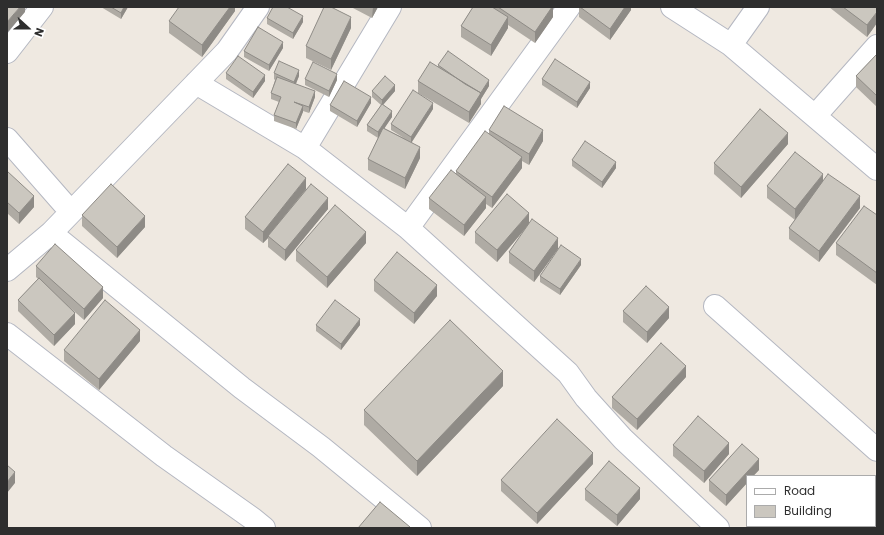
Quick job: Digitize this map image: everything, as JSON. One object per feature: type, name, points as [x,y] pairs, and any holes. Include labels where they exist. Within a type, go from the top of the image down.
[{"type":"street","points":[[7,52],[42,7]]},
{"type":"street","points":[[7,270],[51,233],[227,51],[258,7]]},
{"type":"street","points":[[304,148],[390,7]]},
{"type":"street","points":[[408,228],[569,7]]},
{"type":"street","points":[[672,7],[731,45],[877,169]]},
{"type":"street","points":[[731,45],[758,7]]},
{"type":"street","points":[[815,116],[877,46]]},
{"type":"street","points":[[196,83],[304,148],[408,228],[568,373],[586,398],[623,439],[718,528]]},
{"type":"street","points":[[7,138],[71,212]]},
{"type":"street","points":[[51,233],[242,388],[321,448],[420,528]]},
{"type":"street","points":[[715,306],[877,450]]},
{"type":"street","points":[[7,334],[164,456],[264,528]]},
{"type":"building","points":[[7,7],[20,7],[7,22]]},
{"type":"building","points":[[111,7],[124,7],[121,13]]},
{"type":"building","points":[[179,7],[230,7],[202,45],[169,21]]},
{"type":"building","points":[[273,7],[287,7],[303,16],[293,33],[267,18]]},
{"type":"building","points":[[324,7],[331,7],[351,17],[331,59],[306,46]]},
{"type":"building","points":[[473,7],[492,7],[508,17],[491,45],[461,26]]},
{"type":"building","points":[[498,7],[552,7],[535,32]]},
{"type":"building","points":[[580,7],[625,7],[610,29]]},
{"type":"building","points":[[843,7],[876,7],[877,12],[867,25]]},
{"type":"building","points":[[258,27],[283,42],[269,65],[244,51]]},
{"type":"building","points":[[448,51],[489,80],[481,93],[438,65]]},
{"type":"building","points":[[877,54],[877,96],[856,76]]},
{"type":"building","points":[[238,56],[265,75],[253,92],[226,73]]},
{"type":"building","points":[[555,59],[590,82],[577,102],[542,79]]},
{"type":"building","points":[[279,61],[299,70],[294,82],[274,73]]},
{"type":"building","points":[[313,62],[337,74],[329,91],[305,79]]},
{"type":"building","points":[[430,62],[481,93],[469,112],[418,81]]},
{"type":"building","points":[[385,76],[395,85],[382,100],[372,91]]},
{"type":"building","points":[[277,77],[315,91],[309,107],[294,102],[303,106],[296,123],[274,115],[281,97],[271,93]]},
{"type":"building","points":[[344,81],[371,97],[357,121],[330,105]]},
{"type":"building","points":[[413,90],[433,103],[411,137],[391,124]]},
{"type":"building","points":[[382,104],[392,111],[378,132],[367,125]]},
{"type":"building","points":[[504,106],[543,130],[529,154],[489,130]]},
{"type":"building","points":[[760,109],[788,133],[741,187],[714,163]]},
{"type":"building","points":[[383,128],[420,147],[405,178],[368,159]]},
{"type":"building","points":[[485,131],[522,157],[492,197],[456,171]]},
{"type":"building","points":[[585,141],[616,162],[602,182],[572,160]]},
{"type":"building","points":[[795,152],[823,174],[795,209],[767,186]]},
{"type":"building","points":[[288,164],[306,178],[263,232],[245,217]]},
{"type":"building","points":[[451,170],[486,197],[464,225],[429,198]]},
{"type":"building","points":[[7,171],[34,196],[19,213],[7,202]]},
{"type":"building","points":[[828,174],[860,196],[819,251],[789,228]]},
{"type":"building","points":[[111,184],[145,216],[117,247],[82,215]]},
{"type":"building","points":[[311,184],[328,198],[285,250],[268,236]]},
{"type":"building","points":[[507,194],[529,213],[497,250],[475,232]]},
{"type":"building","points":[[335,205],[366,232],[327,277],[296,250]]},
{"type":"building","points":[[864,206],[877,215],[877,273],[836,243]]},
{"type":"building","points":[[532,219],[558,238],[534,271],[509,252]]},
{"type":"building","points":[[55,244],[103,287],[84,309],[36,266]]},
{"type":"building","points":[[561,245],[581,259],[560,289],[540,276]]},
{"type":"building","points":[[397,252],[437,285],[414,313],[374,280]]},
{"type":"building","points":[[39,278],[75,313],[54,335],[18,300]]},
{"type":"building","points":[[646,286],[669,307],[647,332],[623,311]]},
{"type":"building","points":[[105,300],[140,330],[99,379],[64,350]]},
{"type":"building","points":[[335,300],[360,319],[341,344],[316,325]]},
{"type":"building","points":[[450,320],[503,371],[417,461],[364,410]]},
{"type":"building","points":[[661,343],[686,366],[637,419],[612,397]]},
{"type":"building","points":[[698,416],[729,443],[704,471],[673,445]]},
{"type":"building","points":[[557,419],[593,453],[537,513],[501,480]]},
{"type":"building","points":[[742,444],[759,459],[726,495],[709,480]]},
{"type":"building","points":[[609,461],[640,488],[617,515],[585,489]]},
{"type":"building","points":[[7,465],[15,472],[7,482]]},
{"type":"building","points":[[380,502],[410,527],[358,528]]}]
